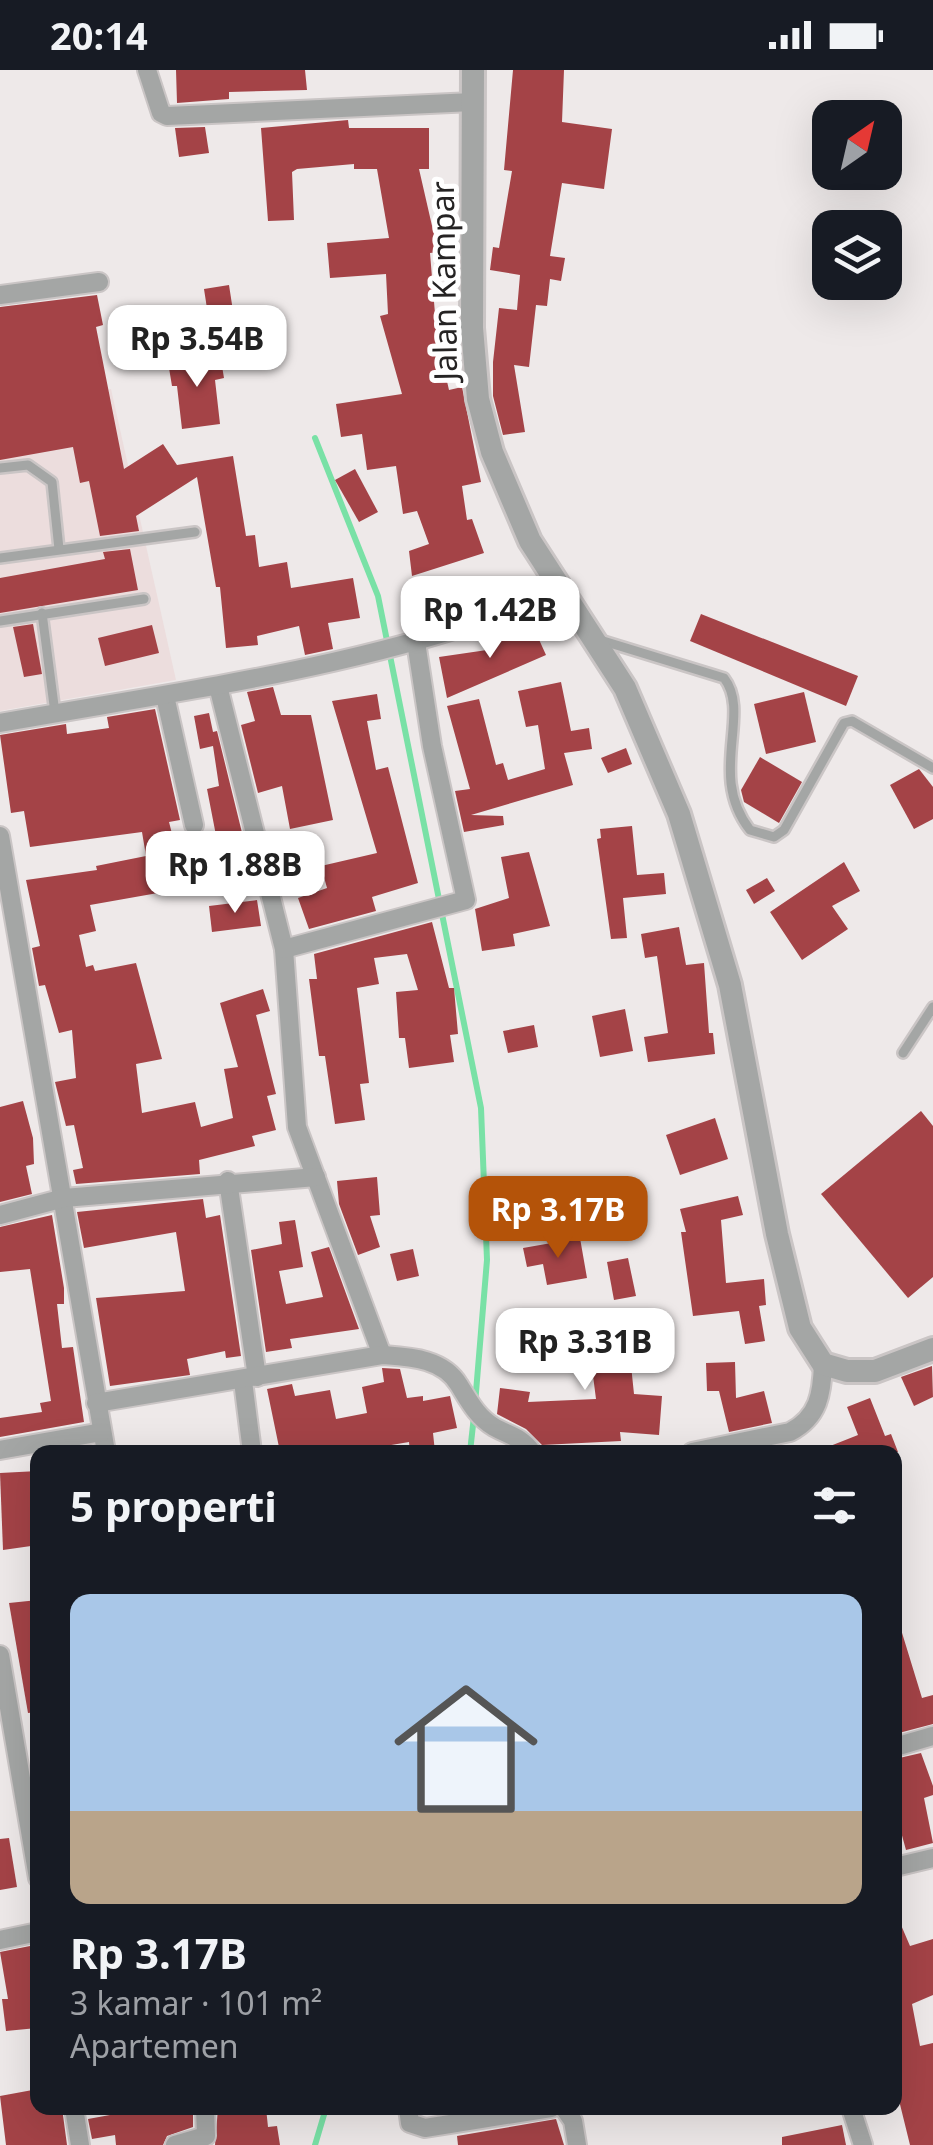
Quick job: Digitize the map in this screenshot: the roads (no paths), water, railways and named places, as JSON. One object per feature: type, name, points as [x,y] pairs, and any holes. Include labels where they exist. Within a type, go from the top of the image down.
[{"type":"street","points":[[147,70],[161,113],[168,116],[473,102]]},
{"type":"street","name":"Jalan Kampar","points":[[473,70],[472,344],[478,399],[511,502],[560,592],[597,639],[625,688],[680,814],[730,985],[800,1328],[823,1364]]},
{"type":"street","points":[[0,295],[99,282]]},
{"type":"street","points":[[0,723],[165,696],[367,654],[492,620],[560,592]]},
{"type":"street","points":[[284,950],[466,900],[411,643]]},
{"type":"street","points":[[218,686],[284,950],[297,1127],[382,1355]]},
{"type":"street","points":[[165,696],[194,825]]},
{"type":"street","points":[[0,836],[105,1445]]},
{"type":"street","points":[[0,1215],[64,1198],[228,1181],[316,1177]]},
{"type":"street","points":[[228,1181],[250,1379],[252,1445]]},
{"type":"street","points":[[726,1445],[790,1432],[805,1424],[822,1394],[823,1364],[847,1371],[875,1371],[933,1349]]},
{"type":"street","points":[[96,1403],[382,1355],[415,1357],[436,1364],[453,1376],[470,1406],[495,1428],[520,1437],[526,1445]]},
{"type":"street","points":[[0,1450],[102,1432]]},
{"type":"street","points":[[0,1655],[30,1831]]},
{"type":"street","points":[[902,1745],[933,1736]]},
{"type":"street","points":[[902,1865],[933,1858]]},
{"type":"street","points":[[0,1940],[30,1934]]},
{"type":"street","points":[[75,2115],[80,2145]]},
{"type":"street","points":[[174,2145],[206,2136],[204,2115]]},
{"type":"street","points":[[409,2115],[410,2123],[425,2128],[507,2115]]},
{"type":"street","points":[[569,2115],[578,2145]]},
{"type":"street","points":[[853,2115],[862,2145]]},
{"type":"lane","points":[[0,468],[28,465],[52,482],[60,550]]},
{"type":"lane","points":[[0,558],[195,532]]},
{"type":"lane","points":[[0,622],[144,599]]},
{"type":"lane","points":[[42,613],[55,713]]},
{"type":"lane","points":[[597,639],[724,678],[732,699],[729,793],[750,830],[774,837],[784,830],[844,722],[852,721],[933,768]]},
{"type":"lane","points":[[903,1053],[933,1007]]},
{"type":"waterway","points":[[315,438],[378,596],[481,1108],[487,1260],[475,1404]]},
{"type":"waterway","points":[[471,1445],[474,1416]]},
{"type":"waterway","points":[[315,2145],[324,2115]]}]
